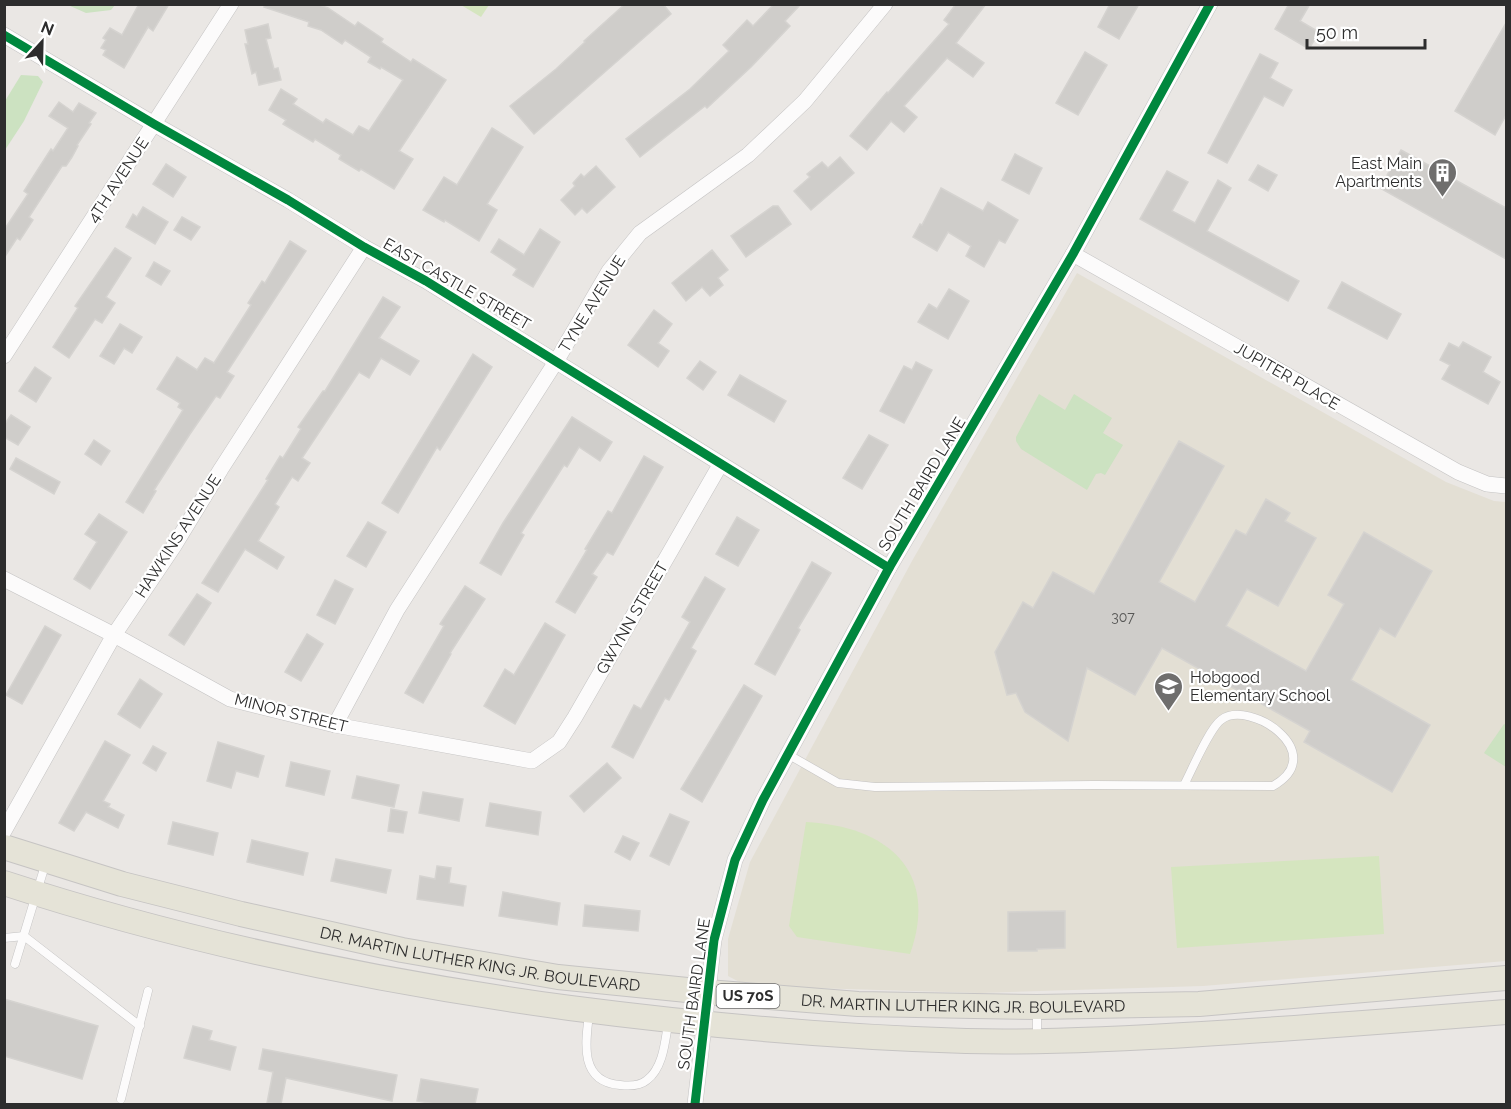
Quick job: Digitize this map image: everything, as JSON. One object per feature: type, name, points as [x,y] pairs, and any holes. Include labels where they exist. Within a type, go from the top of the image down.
[{"type":"main road","name":"DR. MARTIN LUTHER KING JR. BOULEVARD","points":[[4,847],[122,884],[402,951],[558,976],[708,992],[858,1004],[1037,1007],[1198,1004],[1506,978]]},
{"type":"main road","name":"DR. MARTIN LUTHER KING JR. BOULEVARD","points":[[4,883],[166,930],[375,978],[484,996],[704,1024],[862,1036],[969,1041],[1118,1039],[1292,1029],[1506,1012]]},
{"type":"street","name":"4TH AVENUE","points":[[4,356],[231,4]]},
{"type":"street","name":"TYNE AVENUE","points":[[335,725],[397,610],[556,360],[609,271],[640,233],[748,155],[804,101],[885,4]]},
{"type":"street","name":"SOUTH BAIRD LANE","points":[[695,1104],[714,940],[735,860],[763,800],[889,568],[1073,254],[1210,4]]},
{"type":"street","name":"EAST CASTLE STREET","points":[[4,35],[288,200],[364,248],[426,280],[720,465],[889,568]]},
{"type":"street","name":"HAWKINS AVENUE","points":[[4,831],[114,635],[174,546],[364,248]]},
{"type":"street","name":"JUPITER PLACE","points":[[1073,254],[1458,472],[1487,484],[1506,486]]},
{"type":"street","name":"GWYNN STREET","points":[[532,761],[558,742],[575,717],[720,465]]},
{"type":"street","name":"MINOR STREET","points":[[4,579],[114,635],[230,699],[335,725],[532,761]]},
{"type":"lane","points":[[789,755],[838,783],[875,787],[1273,786],[1288,774],[1293,764],[1293,753],[1284,736],[1276,730],[1249,716],[1231,715],[1221,720],[1213,729],[1184,785]]},
{"type":"lane","points":[[15,964],[47,860]]},
{"type":"lane","points":[[4,938],[24,936],[140,1026]]},
{"type":"lane","points":[[121,1099],[148,991]]},
{"type":"lane","points":[[1037,1007],[1037,1040]]},
{"type":"lane","points":[[589,1010],[585,1044],[589,1066],[598,1078],[613,1085],[631,1086],[647,1081],[656,1068],[663,1051],[669,1020]]},
{"type":"shaded area","name":"Hobgood Elementary School","points":[[1077,273],[1446,482],[1494,501],[1506,502],[1506,961],[1203,986],[980,993],[747,986],[728,976],[728,939],[750,862],[912,561]]},
{"type":"green space","points":[[489,4],[481,17],[461,5]]},
{"type":"green space","points":[[68,5],[115,5],[111,10],[86,13]]},
{"type":"green space","points":[[21,75],[38,76],[43,82],[24,121],[5,150],[5,101]]},
{"type":"green space","points":[[1039,394],[1065,410],[1074,394],[1112,418],[1103,433],[1123,445],[1105,475],[1096,474],[1087,490],[1021,449],[1016,441]]},
{"type":"green space","points":[[1504,724],[1506,725],[1506,767],[1484,753]]},
{"type":"green space","points":[[806,822],[835,825],[860,832],[882,843],[899,858],[911,876],[918,898],[917,924],[910,954],[797,937],[789,926]]},
{"type":"green space","points":[[1379,856],[1384,934],[1177,948],[1171,867]]},
{"type":"building","points":[[139,4],[169,4],[153,31],[148,27],[124,68],[103,55],[106,50],[101,48],[106,40],[103,38],[110,28],[122,35]]},
{"type":"building","points":[[265,4],[317,4],[328,8],[355,26],[358,22],[383,39],[381,42],[411,62],[413,59],[446,80],[399,151],[413,159],[394,189],[339,159],[341,155],[315,139],[313,142],[283,124],[286,120],[269,110],[281,89],[297,99],[293,104],[323,123],[326,119],[353,135],[359,126],[369,131],[403,80],[368,62],[371,57],[345,40],[342,44],[321,30],[308,26],[309,22],[264,7]]},
{"type":"building","points":[[625,4],[663,4],[671,14],[534,134],[510,106],[556,69]]},
{"type":"building","points":[[774,4],[801,4],[785,21],[790,26],[751,67],[707,108],[705,106],[640,157],[626,139],[690,89],[729,51],[723,45],[747,20],[753,26]]},
{"type":"building","points":[[956,4],[986,4],[956,43],[984,63],[973,77],[947,58],[904,106],[917,117],[904,132],[891,121],[867,150],[850,136],[949,24],[944,20]]},
{"type":"building","points":[[1110,4],[1139,4],[1119,39],[1098,27]]},
{"type":"building","points":[[1289,4],[1310,4],[1300,21],[1319,32],[1309,49],[1275,29]]},
{"type":"building","points":[[1506,23],[1506,115],[1495,135],[1455,111]]},
{"type":"building","points":[[268,24],[271,38],[266,39],[274,69],[278,68],[281,80],[259,85],[256,72],[252,74],[245,44],[248,44],[245,30]]},
{"type":"building","points":[[1085,52],[1107,65],[1078,115],[1056,103]]},
{"type":"building","points":[[1260,54],[1278,63],[1270,78],[1292,90],[1283,106],[1264,96],[1227,163],[1208,153]]},
{"type":"building","points":[[59,102],[73,112],[79,103],[96,113],[72,157],[66,166],[62,166],[29,217],[33,220],[4,258],[4,230],[28,194],[24,191],[51,149],[53,151],[68,128],[49,116]]},
{"type":"building","points":[[492,128],[523,147],[487,204],[497,210],[479,241],[445,220],[444,222],[423,210],[444,177],[457,185]]},
{"type":"building","name":"East Main Apartments","points":[[1401,150],[1506,208],[1506,259],[1380,188]]},
{"type":"building","points":[[1015,154],[1042,168],[1029,194],[1002,180]]},
{"type":"building","points":[[840,157],[854,173],[811,210],[794,191],[810,177],[807,174],[822,162],[828,168]]},
{"type":"building","points":[[166,164],[186,177],[173,197],[153,184]]},
{"type":"building","points":[[1258,165],[1277,175],[1268,191],[1249,180]]},
{"type":"building","points":[[596,166],[615,187],[587,213],[582,208],[575,215],[561,200],[575,186],[573,183],[581,174],[584,177]]},
{"type":"building","points":[[1167,171],[1188,182],[1172,211],[1195,223],[1218,180],[1231,188],[1207,231],[1299,281],[1288,301],[1140,219]]},
{"type":"building","points":[[941,188],[983,211],[988,202],[1018,220],[1005,243],[999,240],[984,267],[966,256],[971,246],[948,232],[937,251],[913,237],[920,224],[922,225]]},
{"type":"building","points":[[773,206],[778,206],[791,224],[746,257],[731,236]]},
{"type":"building","points":[[143,207],[168,222],[155,244],[126,227],[133,214],[137,217]]},
{"type":"building","points":[[182,217],[200,227],[191,240],[174,230]]},
{"type":"building","points":[[540,229],[560,242],[533,287],[513,275],[517,269],[491,252],[499,239],[524,255]]},
{"type":"building","points":[[290,241],[306,251],[227,372],[234,376],[220,398],[216,396],[190,434],[154,490],[156,491],[143,513],[126,502],[183,410],[178,407],[180,403],[157,389],[177,357],[197,370],[205,358],[214,363],[251,305],[248,303],[262,281],[265,283]]},
{"type":"building","points":[[115,248],[131,258],[106,297],[115,303],[102,323],[95,319],[69,358],[53,347],[78,308],[75,306]]},
{"type":"building","points":[[712,250],[728,270],[718,278],[723,285],[710,296],[702,287],[686,301],[672,283]]},
{"type":"building","points":[[154,262],[170,271],[161,285],[146,276]]},
{"type":"building","points":[[1342,282],[1401,314],[1387,339],[1328,308]]},
{"type":"building","points":[[949,289],[969,301],[948,339],[918,322],[929,304],[937,309]]},
{"type":"building","points":[[383,297],[400,307],[379,338],[419,361],[410,375],[381,358],[369,378],[359,372],[302,458],[310,463],[298,481],[292,477],[275,504],[279,507],[258,541],[284,557],[277,569],[245,549],[218,592],[202,583],[268,480],[266,479],[280,456],[283,458],[301,429],[298,427],[325,391]]},
{"type":"building","points":[[654,310],[672,324],[658,343],[669,351],[658,367],[628,345]]},
{"type":"building","points":[[120,324],[142,337],[132,353],[124,348],[114,364],[100,356]]},
{"type":"building","points":[[1463,342],[1491,357],[1483,372],[1500,382],[1488,404],[1442,379],[1450,365],[1440,360],[1449,343],[1459,348]]},
{"type":"building","points":[[473,354],[492,367],[440,450],[437,447],[398,513],[382,503]]},
{"type":"building","points":[[700,361],[716,372],[703,390],[687,378]]},
{"type":"building","points":[[916,362],[932,370],[904,423],[880,411],[904,366],[912,370]]},
{"type":"building","points":[[35,367],[51,378],[36,402],[19,391]]},
{"type":"building","points":[[740,375],[786,401],[774,422],[728,395]]},
{"type":"building","points":[[11,415],[30,427],[18,445],[4,437],[4,425]]},
{"type":"building","points":[[572,417],[612,442],[600,461],[579,447],[567,467],[564,465],[521,533],[524,535],[501,575],[480,563],[503,523]]},
{"type":"building","points":[[869,435],[888,445],[862,489],[843,478]]},
{"type":"building","points":[[94,440],[110,451],[101,465],[85,454]]},
{"type":"building","name":"Hobgood Elementary School","points":[[1179,441],[1224,466],[1159,582],[1195,602],[1236,530],[1246,535],[1266,499],[1290,513],[1285,521],[1316,538],[1278,606],[1247,589],[1226,626],[1306,671],[1344,604],[1328,595],[1364,532],[1432,571],[1395,637],[1380,628],[1351,680],[1430,725],[1392,792],[1304,742],[1310,731],[1162,648],[1135,695],[1087,668],[1068,741],[1025,712],[1016,693],[1007,695],[995,652],[1023,602],[1033,608],[1053,572],[1094,594]]},
{"type":"building","points":[[644,456],[663,467],[613,555],[607,552],[592,574],[597,577],[575,613],[556,602],[587,550],[585,549],[608,511],[612,513]]},
{"type":"building","points":[[16,458],[60,482],[54,494],[10,469]]},
{"type":"building","points":[[99,514],[127,532],[90,589],[74,579],[97,542],[85,534]]},
{"type":"building","points":[[737,517],[759,530],[738,566],[716,554]]},
{"type":"building","points":[[368,522],[386,532],[366,567],[347,556]]},
{"type":"building","points":[[812,562],[831,573],[798,628],[800,630],[775,675],[755,664]]},
{"type":"building","points":[[705,577],[725,589],[691,648],[696,651],[669,700],[665,698],[633,758],[612,747],[634,705],[641,709],[690,622],[682,617]]},
{"type":"building","points":[[335,580],[353,589],[335,624],[317,615]]},
{"type":"building","points":[[465,586],[485,599],[450,653],[423,703],[405,693],[444,626],[440,624]]},
{"type":"building","points":[[197,594],[211,603],[184,645],[169,635]]},
{"type":"building","points":[[545,623],[565,635],[515,724],[484,706],[505,669],[514,675]]},
{"type":"building","points":[[45,626],[61,635],[22,704],[6,695]]},
{"type":"building","points":[[307,634],[323,644],[301,681],[285,672]]},
{"type":"building","points":[[140,679],[162,694],[140,728],[118,714]]},
{"type":"building","points":[[744,685],[762,696],[702,802],[681,789]]},
{"type":"building","points":[[105,741],[130,755],[103,801],[110,804],[108,807],[124,815],[118,828],[86,812],[74,831],[59,823]]},
{"type":"building","points":[[218,742],[264,756],[258,777],[236,771],[231,788],[207,781]]},
{"type":"building","points":[[153,746],[166,753],[156,771],[143,763]]},
{"type":"building","points":[[291,762],[330,771],[324,795],[286,786]]},
{"type":"building","points":[[607,763],[621,778],[584,812],[570,796]]},
{"type":"building","points":[[357,776],[399,785],[394,807],[352,798]]},
{"type":"building","points":[[423,792],[463,799],[459,821],[419,813]]},
{"type":"building","points":[[490,803],[541,812],[538,835],[486,826]]},
{"type":"building","points":[[391,809],[407,812],[403,833],[388,831]]},
{"type":"building","points":[[670,814],[689,822],[669,865],[650,856]]},
{"type":"building","points":[[173,822],[218,833],[213,855],[168,844]]},
{"type":"building","points":[[623,836],[639,843],[630,860],[615,852]]},
{"type":"building","points":[[252,840],[308,853],[303,875],[247,862]]},
{"type":"building","points":[[336,859],[391,870],[386,893],[331,881]]},
{"type":"building","points":[[437,866],[451,868],[449,883],[466,886],[463,906],[417,899],[420,876],[435,879]]},
{"type":"building","points":[[503,892],[560,903],[557,925],[499,916]]},
{"type":"building","points":[[585,905],[640,911],[638,931],[583,926]]},
{"type":"building","points":[[1065,911],[1065,948],[1008,951],[1008,912]]},
{"type":"building","points":[[4,999],[98,1026],[82,1079],[4,1056]]},
{"type":"building","points":[[193,1026],[212,1031],[209,1040],[236,1047],[230,1070],[184,1058]]},
{"type":"building","points":[[263,1049],[397,1075],[392,1101],[286,1078],[281,1104],[267,1103],[273,1072],[259,1069]]},
{"type":"building","points":[[421,1079],[478,1089],[475,1104],[435,1104],[417,1101]]},
{"type":"cycle path","points":[[695,1104],[714,940],[735,860],[763,800],[889,568],[1073,254],[1210,4]]},
{"type":"cycle path","points":[[4,35],[288,200],[364,247],[426,281],[889,568]]},
{"type":"place","name":"East Main Apartments","points":[[1443,198]]},
{"type":"place","name":"Hobgood Elementary School","points":[[1169,712]]}]
